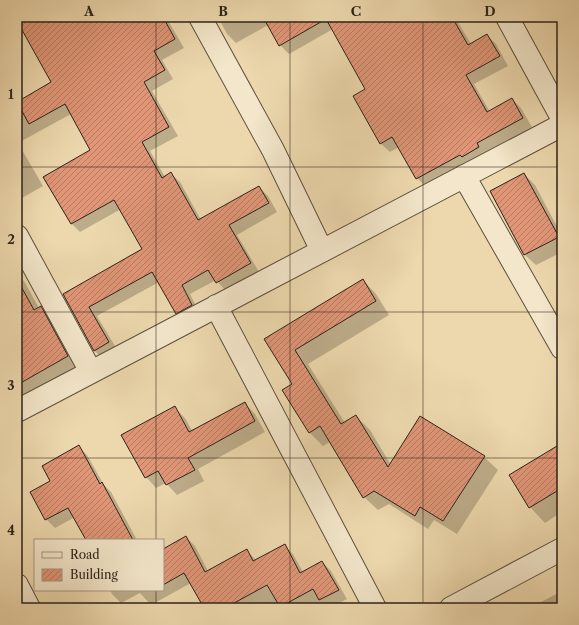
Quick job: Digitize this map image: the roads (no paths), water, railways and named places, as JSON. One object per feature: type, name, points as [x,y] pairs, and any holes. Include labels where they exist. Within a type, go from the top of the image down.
[{"type":"street","points":[[200,17],[274,150],[322,251]]},
{"type":"street","points":[[507,17],[562,118]]},
{"type":"street","points":[[17,411],[562,125]]},
{"type":"street","points":[[464,176],[562,348]]},
{"type":"street","points":[[17,236],[91,372]]},
{"type":"street","points":[[216,306],[374,608]]},
{"type":"street","points":[[451,608],[562,549]]},
{"type":"street","points":[[17,585],[29,608]]}]
